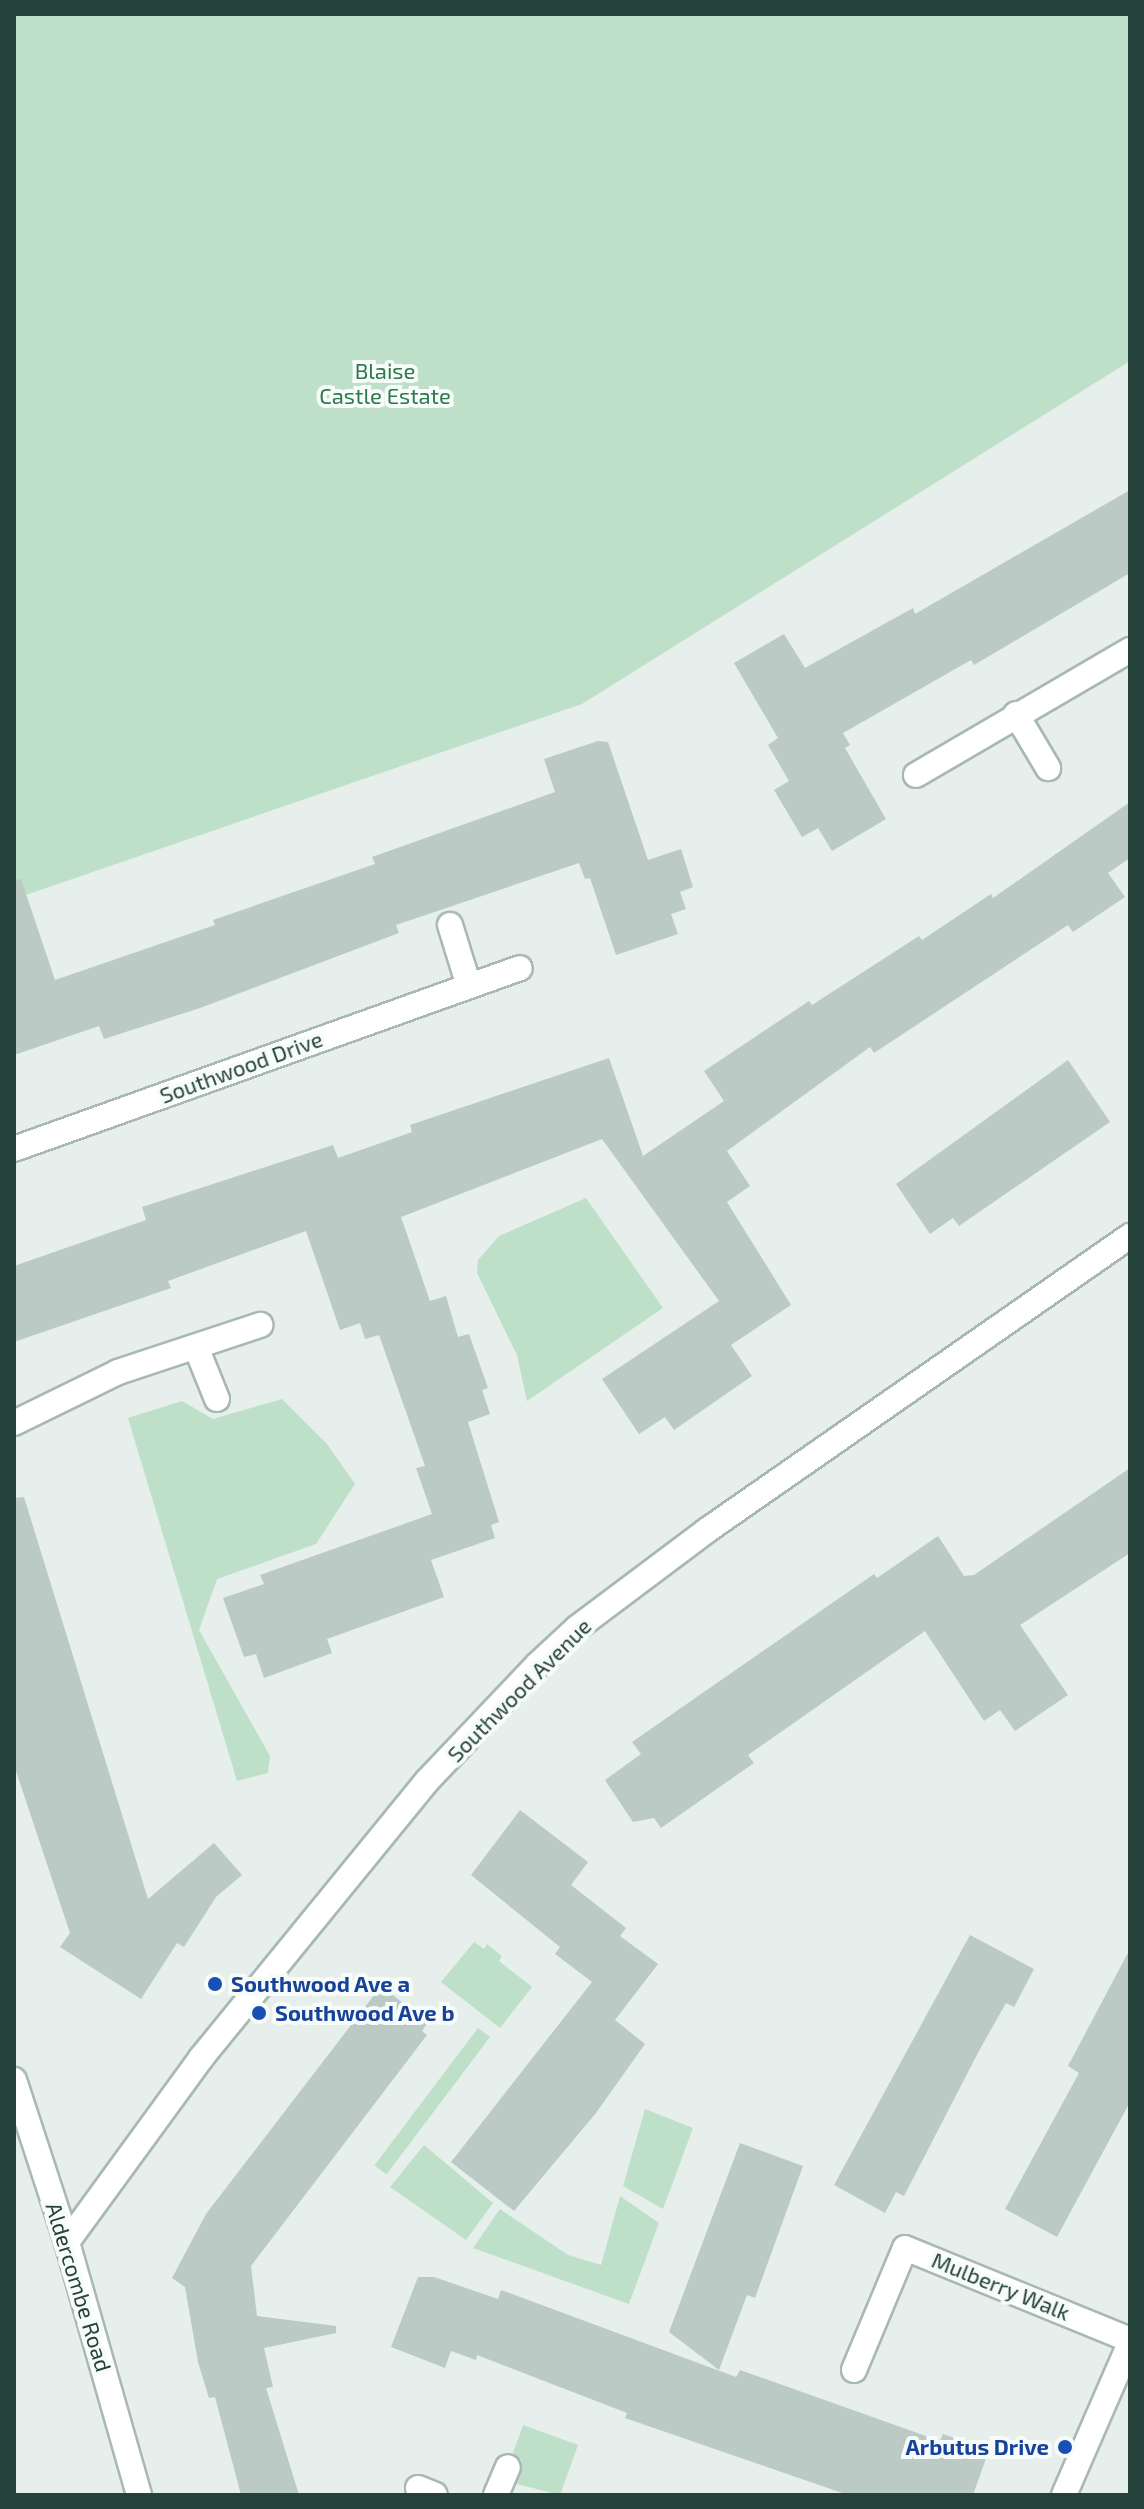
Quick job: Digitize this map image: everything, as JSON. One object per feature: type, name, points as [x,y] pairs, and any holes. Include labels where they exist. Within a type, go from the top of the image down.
[{"type":"street","points":[[916,775],[1130,650]]},
{"type":"street","points":[[1016,714],[1048,768]]},
{"type":"street","points":[[450,925],[469,986]]},
{"type":"street","name":"Southwood Drive","points":[[14,1149],[520,968]]},
{"type":"street","name":"Southwood Avenue","points":[[67,2242],[201,2058],[427,1781],[537,1665],[577,1628],[706,1531],[1130,1236]]},
{"type":"street","points":[[14,1423],[118,1372],[260,1325]]},
{"type":"street","points":[[196,1347],[217,1399]]},
{"type":"street","name":"Aldercombe Road","points":[[14,2080],[67,2242],[139,2495]]},
{"type":"street","name":"Mulberry Walk","points":[[854,2370],[905,2248],[1130,2341]]},
{"type":"street","points":[[1064,2495],[1130,2341]]},
{"type":"street","points":[[496,2495],[508,2467]]},
{"type":"green space","name":"Blaise Castle Estate","points":[[14,14],[1130,14],[1130,361],[582,704],[14,899]]},
{"type":"green space","points":[[586,1198],[663,1308],[527,1401],[517,1355],[477,1273],[478,1260],[499,1236]]},
{"type":"green space","points":[[282,1399],[327,1444],[355,1484],[316,1544],[217,1579],[199,1630],[270,1756],[268,1773],[237,1781],[128,1418],[182,1401],[213,1419]]},
{"type":"green space","points":[[474,1942],[484,1949],[487,1944],[502,1956],[499,1961],[532,1987],[500,2028],[441,1982]]},
{"type":"green space","points":[[478,2028],[490,2037],[386,2174],[374,2165]]},
{"type":"green space","points":[[645,2109],[693,2128],[663,2209],[623,2186]]},
{"type":"green space","points":[[424,2145],[493,2203],[466,2240],[390,2187]]},
{"type":"green space","points":[[620,2196],[659,2223],[629,2304],[473,2248],[500,2209],[568,2255],[601,2265]]},
{"type":"green space","points":[[523,2425],[578,2445],[560,2495],[513,2483],[522,2460],[512,2456]]},
{"type":"building","points":[[1130,490],[1130,573],[974,665],[971,660],[843,733],[850,745],[845,748],[886,819],[832,851],[818,828],[802,837],[774,790],[789,781],[768,745],[778,738],[734,663],[784,634],[805,668],[913,608],[915,614]]},
{"type":"building","points":[[598,741],[608,742],[648,860],[681,849],[693,887],[680,892],[686,909],[671,914],[678,934],[616,955],[590,878],[585,879],[579,863],[396,925],[399,933],[200,1008],[104,1039],[99,1026],[14,1055],[14,880],[21,879],[55,980],[215,925],[213,920],[375,864],[372,857],[555,792],[544,759]]},
{"type":"building","points":[[1130,802],[1130,858],[1108,873],[1125,897],[1073,932],[1068,925],[874,1053],[870,1047],[727,1151],[750,1186],[727,1202],[791,1305],[731,1345],[752,1376],[674,1430],[665,1417],[639,1434],[602,1379],[719,1301],[602,1139],[401,1217],[430,1301],[446,1296],[458,1337],[469,1334],[488,1388],[482,1390],[490,1414],[468,1422],[499,1522],[491,1525],[495,1538],[431,1560],[444,1597],[327,1639],[332,1653],[264,1678],[256,1654],[244,1657],[223,1598],[264,1584],[260,1575],[432,1514],[416,1468],[425,1466],[379,1335],[365,1339],[360,1323],[340,1330],[306,1231],[168,1281],[171,1288],[14,1342],[14,1266],[146,1220],[142,1207],[333,1145],[338,1158],[412,1132],[410,1125],[609,1058],[643,1156],[724,1101],[704,1071],[809,1001],[812,1005],[919,936],[922,940],[991,894],[993,898]]},
{"type":"building","points":[[1068,1060],[1110,1122],[959,1226],[953,1218],[930,1234],[896,1184]]},
{"type":"building","points":[[1130,1468],[1130,1553],[1020,1625],[1068,1695],[1015,1731],[1000,1710],[984,1721],[925,1631],[748,1755],[754,1763],[661,1828],[654,1818],[633,1822],[605,1780],[641,1754],[632,1742],[874,1574],[877,1578],[938,1536],[964,1576],[974,1575]]},
{"type":"building","points":[[24,1497],[148,1899],[214,1843],[242,1875],[216,1897],[184,1947],[177,1943],[141,1999],[60,1947],[70,1933],[14,1765],[14,1498]]},
{"type":"building","points":[[520,1810],[588,1862],[571,1885],[626,1928],[620,1936],[658,1964],[615,2020],[645,2044],[596,2113],[514,2211],[451,2162],[592,1982],[555,1954],[560,1947],[471,1875]]},
{"type":"building","points":[[970,1935],[1034,1969],[1014,2007],[1006,2003],[904,2196],[896,2192],[885,2213],[834,2185]]},
{"type":"building","points":[[1130,1949],[1130,2102],[1057,2237],[1005,2209],[1079,2073],[1068,2066]]},
{"type":"building","points":[[381,1986],[428,2022],[422,2031],[427,2035],[251,2266],[257,2316],[336,2326],[336,2333],[264,2348],[273,2387],[266,2388],[299,2495],[241,2495],[215,2397],[209,2398],[198,2362],[185,2287],[172,2278],[206,2214]]},
{"type":"building","points":[[740,2143],[803,2166],[755,2298],[747,2295],[719,2370],[669,2332]]},
{"type":"building","points":[[418,2277],[434,2277],[498,2299],[501,2290],[736,2377],[740,2370],[940,2441],[943,2434],[989,2450],[973,2495],[848,2495],[625,2418],[627,2413],[477,2355],[476,2360],[451,2351],[445,2368],[391,2347]]},
{"type":"place","name":"Southwood Ave a","points":[[215,1984]]},
{"type":"place","name":"Southwood Ave b","points":[[259,2013]]},
{"type":"place","name":"Arbutus Drive","points":[[1065,2447]]}]
